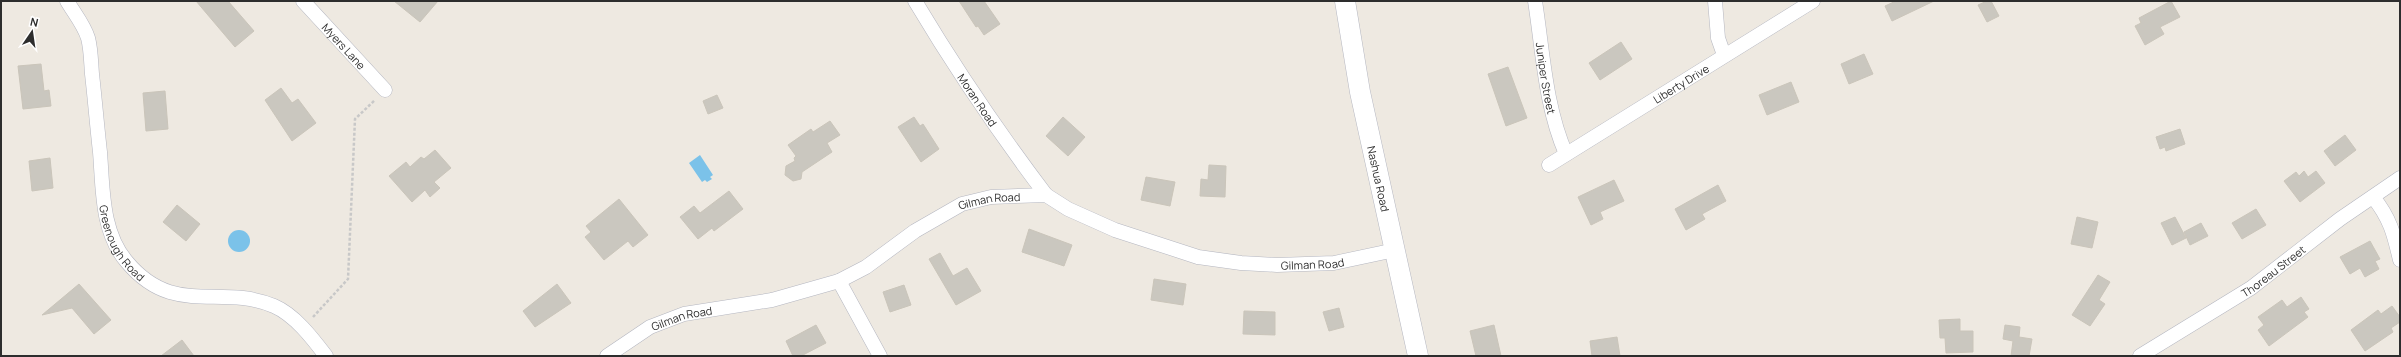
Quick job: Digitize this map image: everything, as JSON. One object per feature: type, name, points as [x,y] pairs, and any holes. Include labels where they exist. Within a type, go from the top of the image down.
[{"type":"main road","name":"Nashua Road","points":[[1345,1],[1360,92],[1418,356]]},
{"type":"street","name":"Greenough Road","points":[[68,1],[88,38],[105,212],[114,242],[125,260],[139,276],[158,288],[179,295],[198,298],[235,298],[259,301],[276,307],[292,318],[326,356]]},
{"type":"street","name":"Myers Lane","points":[[303,1],[385,90]]},
{"type":"street","name":"Moran Road","points":[[915,1],[939,42],[1014,153],[1046,195]]},
{"type":"street","name":"Juniper Street","points":[[1535,1],[1555,128],[1566,154]]},
{"type":"street","points":[[1715,1],[1718,38],[1724,55]]},
{"type":"street","name":"Liberty Drive","points":[[1549,165],[1813,1]]},
{"type":"street","name":"Thoreau Street","points":[[2140,356],[2251,288],[2400,178]]},
{"type":"street","name":"Gilman Road","points":[[607,356],[650,327],[684,314],[772,300],[839,281],[866,267],[915,232],[962,204],[991,197],[1046,195],[1068,209],[1115,230],[1198,257],[1241,263],[1284,265],[1334,263],[1395,250]]},
{"type":"street","points":[[2373,197],[2385,212],[2393,228],[2400,260]]},
{"type":"street","points":[[839,281],[880,356]]},
{"type":"path","points":[[300,327],[311,318],[348,278],[355,120],[385,90]]},
{"type":"water","points":[[700,155],[713,175],[710,177],[712,179],[707,182],[705,180],[702,182],[689,163]]},
{"type":"water","points":[[239,230],[247,233],[250,241],[247,249],[239,252],[231,249],[228,241],[231,233]]},
{"type":"building","points":[[196,1],[228,1],[254,31],[235,47]]},
{"type":"building","points":[[394,1],[438,1],[420,22]]},
{"type":"building","points":[[959,1],[984,1],[1000,24],[984,35],[978,26],[976,27]]},
{"type":"building","points":[[1896,1],[1934,1],[1892,21],[1885,6]]},
{"type":"building","points":[[1991,1],[1999,16],[1987,22],[1978,5]]},
{"type":"building","points":[[2171,1],[2180,17],[2160,27],[2164,34],[2145,45],[2135,26],[2141,23],[2139,18]]},
{"type":"building","points":[[1621,42],[1632,59],[1600,80],[1589,63]]},
{"type":"building","points":[[1864,54],[1873,74],[1849,84],[1841,64]]},
{"type":"building","points":[[41,64],[44,91],[49,90],[51,106],[23,109],[18,66]]},
{"type":"building","points":[[1508,67],[1527,118],[1506,126],[1488,74]]},
{"type":"building","points":[[1791,82],[1799,102],[1767,115],[1759,95]]},
{"type":"building","points":[[281,88],[292,103],[298,99],[316,123],[292,141],[265,100]]},
{"type":"building","points":[[165,91],[168,129],[146,131],[143,93]]},
{"type":"building","points":[[717,95],[723,108],[708,114],[703,101]]},
{"type":"building","points":[[914,117],[920,126],[923,124],[939,149],[921,162],[898,127]]},
{"type":"building","points":[[1063,117],[1085,137],[1068,156],[1046,136]]},
{"type":"building","points":[[830,121],[840,135],[827,143],[832,152],[802,172],[801,179],[793,181],[785,175],[786,166],[795,161],[794,158],[796,156],[788,145],[811,129],[813,132]]},
{"type":"building","points":[[2180,129],[2185,144],[2166,151],[2165,147],[2160,149],[2156,137]]},
{"type":"building","points":[[2345,135],[2356,150],[2335,166],[2324,151]]},
{"type":"building","points":[[435,150],[451,168],[434,182],[440,188],[430,197],[425,190],[412,202],[389,176],[406,162],[410,167],[421,157],[424,159]]},
{"type":"building","points":[[50,158],[53,188],[32,191],[29,161]]},
{"type":"building","points":[[1209,165],[1226,166],[1225,197],[1200,196],[1201,179],[1208,180]]},
{"type":"building","points":[[2304,171],[2308,177],[2316,171],[2325,183],[2300,202],[2284,181],[2296,172],[2299,176]]},
{"type":"building","points":[[1146,177],[1175,182],[1170,206],[1141,200]]},
{"type":"building","points":[[1614,180],[1624,201],[1600,212],[1603,219],[1591,225],[1578,197]]},
{"type":"building","points":[[1718,185],[1726,201],[1702,214],[1705,219],[1686,230],[1675,209]]},
{"type":"building","points":[[729,191],[743,209],[714,231],[712,228],[698,239],[680,217],[694,206],[700,213]]},
{"type":"building","points":[[619,199],[648,235],[633,247],[628,241],[604,260],[585,237],[591,232],[586,226]]},
{"type":"building","points":[[177,205],[200,224],[186,241],[163,222]]},
{"type":"building","points":[[2256,209],[2266,225],[2242,239],[2232,223]]},
{"type":"building","points":[[2077,217],[2098,222],[2092,248],[2071,244]]},
{"type":"building","points":[[2175,217],[2186,238],[2172,245],[2161,223]]},
{"type":"building","points":[[2201,223],[2208,236],[2190,245],[2184,232]]},
{"type":"building","points":[[1029,229],[1072,245],[1064,266],[1022,252]]},
{"type":"building","points":[[2370,241],[2380,259],[2375,261],[2379,269],[2365,277],[2360,268],[2350,274],[2340,257]]},
{"type":"building","points":[[940,253],[953,276],[967,268],[981,291],[956,305],[929,259]]},
{"type":"building","points":[[2098,275],[2110,282],[2099,300],[2105,304],[2090,326],[2072,315]]},
{"type":"building","points":[[1154,279],[1186,284],[1183,305],[1151,300]]},
{"type":"building","points":[[79,284],[111,320],[94,334],[72,308],[42,315]]},
{"type":"building","points":[[557,284],[571,303],[535,327],[523,311]]},
{"type":"building","points":[[904,285],[911,305],[890,312],[883,292]]},
{"type":"building","points":[[2301,297],[2309,309],[2304,312],[2308,317],[2269,346],[2258,330],[2264,325],[2258,317],[2282,300],[2287,307]]},
{"type":"building","points":[[2392,306],[2400,317],[2400,322],[2391,328],[2393,332],[2365,351],[2351,330],[2378,310],[2381,314]]},
{"type":"building","points":[[1339,308],[1344,327],[1329,331],[1323,312]]},
{"type":"building","points":[[1244,311],[1275,312],[1275,335],[1243,334]]},
{"type":"building","points":[[1960,319],[1960,331],[1973,331],[1973,352],[1946,353],[1945,338],[1940,338],[1939,320]]},
{"type":"building","points":[[816,325],[826,343],[801,356],[793,356],[786,341]]},
{"type":"building","points":[[1494,325],[1501,356],[1476,356],[1470,331]]},
{"type":"building","points":[[2005,325],[2020,327],[2019,337],[2032,339],[2029,356],[2011,356],[2013,341],[2003,339]]},
{"type":"building","points":[[1617,337],[1620,356],[1592,356],[1590,341]]},
{"type":"building","points":[[182,340],[194,356],[161,356]]}]
